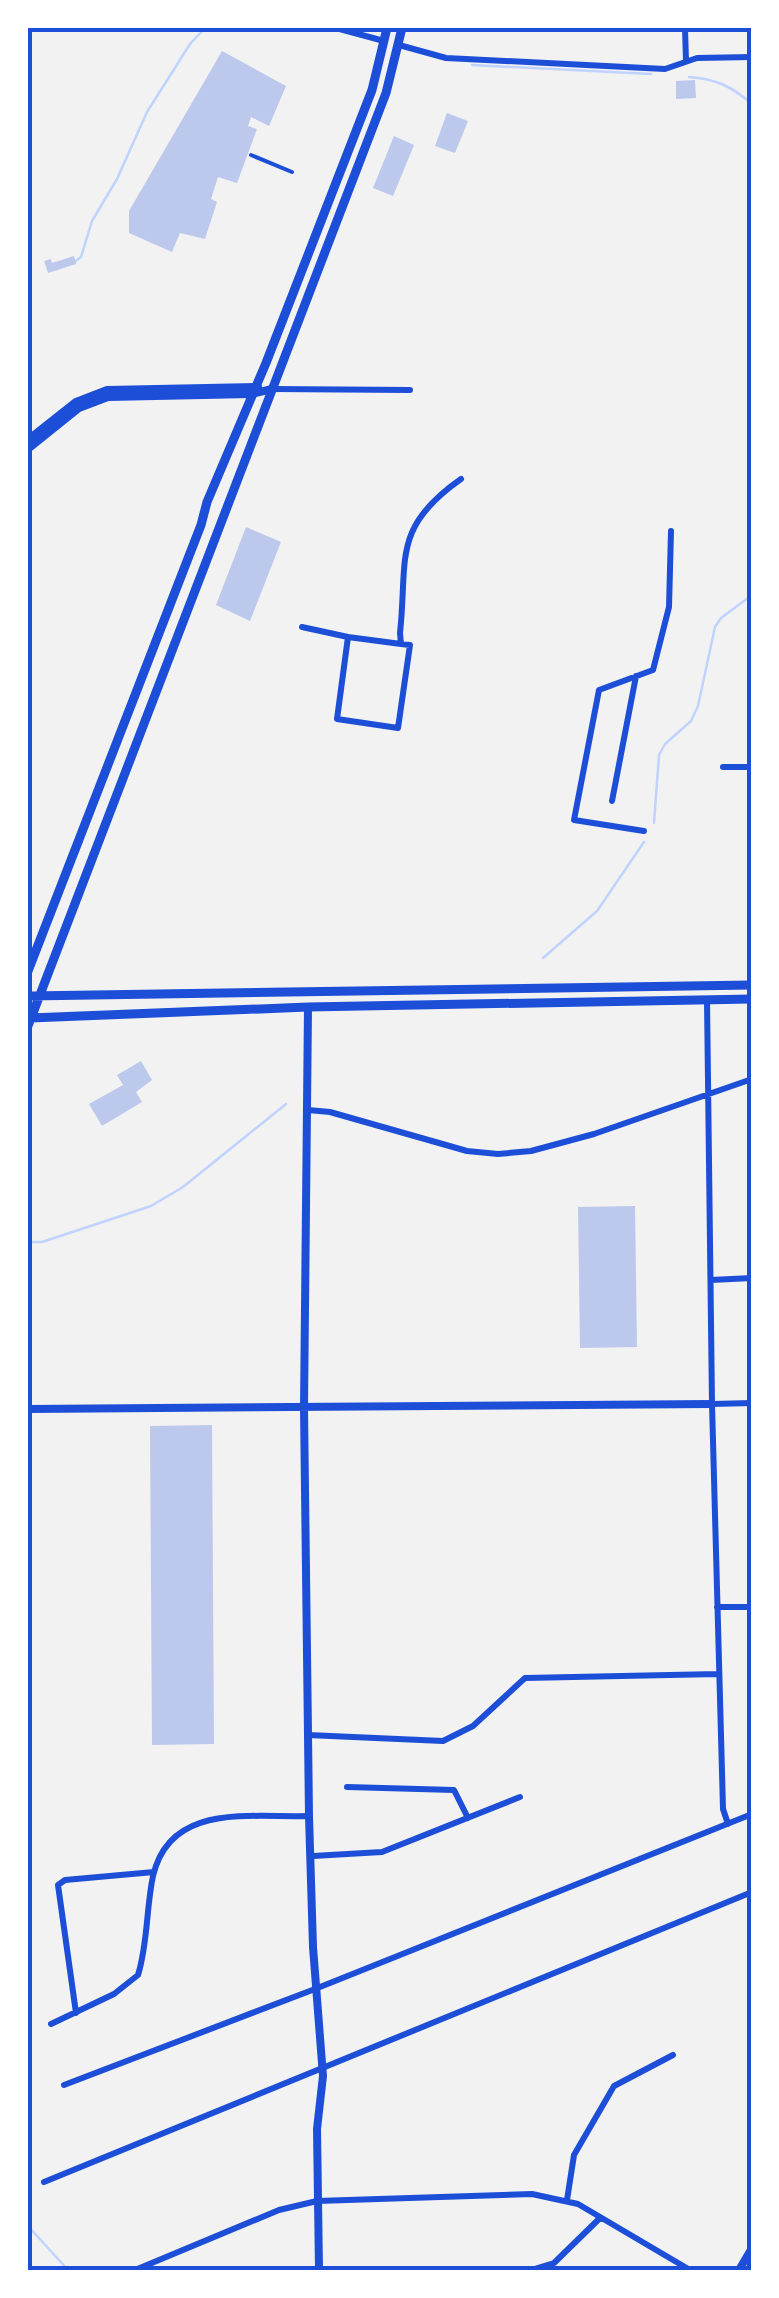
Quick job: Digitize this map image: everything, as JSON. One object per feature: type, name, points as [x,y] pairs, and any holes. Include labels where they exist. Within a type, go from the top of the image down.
[{"type":"main road","points":[[28,971],[372,90],[386,28]]},
{"type":"main road","points":[[402,28],[386,94],[29,1021],[308,1007],[752,1000]]},
{"type":"main road","points":[[28,996],[752,985]]},
{"type":"street","points":[[336,28],[384,41]]},
{"type":"street","points":[[685,28],[686,62]]},
{"type":"street","points":[[399,45],[446,58],[489,62],[665,69],[697,58],[752,56]]},
{"type":"street","points":[[251,155],[292,172]]},
{"type":"street","points":[[28,449],[80,408],[108,397],[272,389],[410,390]]},
{"type":"street","points":[[28,440],[76,402],[107,390],[253,390]]},
{"type":"street","points":[[401,644],[403,554],[408,536],[422,515],[461,480]]},
{"type":"street","points":[[644,832],[574,820],[599,690],[653,670],[669,608],[671,531]]},
{"type":"street","points":[[302,627],[410,645],[398,728],[337,720],[348,637]]},
{"type":"street","points":[[612,801],[636,676]]},
{"type":"street","points":[[723,767],[752,767]]},
{"type":"street","points":[[707,1000],[717,1607],[723,1809],[728,1824]]},
{"type":"street","points":[[308,1007],[304,1408],[309,1816],[315,1989],[323,2076],[317,2129],[319,2270]]},
{"type":"street","points":[[308,1110],[330,1112],[434,1144],[498,1154],[550,1148],[752,1079]]},
{"type":"street","points":[[711,1280],[752,1278]]},
{"type":"street","points":[[28,1409],[752,1403]]},
{"type":"street","points":[[717,1607],[752,1607]]},
{"type":"street","points":[[308,1735],[443,1741],[473,1726],[525,1678],[719,1674]]},
{"type":"street","points":[[347,1787],[454,1790],[468,1818]]},
{"type":"street","points":[[313,1856],[382,1852],[520,1798]]},
{"type":"street","points":[[64,2086],[752,1814]]},
{"type":"street","points":[[52,2024],[114,1994],[138,1975],[154,1872],[174,1836],[200,1821],[309,1816]]},
{"type":"street","points":[[76,2012],[58,1885],[66,1880],[154,1872]]},
{"type":"street","points":[[44,2182],[752,1892]]},
{"type":"street","points":[[566,2200],[574,2156],[614,2086],[673,2055]]},
{"type":"street","points":[[135,2270],[279,2210],[317,2202],[532,2194],[566,2200],[690,2270]]},
{"type":"street","points":[[531,2270],[554,2262],[600,2218]]},
{"type":"street","points":[[739,2270],[752,2248]]},
{"type":"building","points":[[222,51],[286,86],[269,126],[251,117],[248,126],[257,129],[237,183],[218,177],[211,199],[217,202],[205,239],[180,233],[172,252],[129,233],[129,211]]},
{"type":"building","points":[[695,80],[696,98],[676,99],[676,81]]},
{"type":"building","points":[[447,113],[468,121],[455,153],[435,146]]},
{"type":"building","points":[[394,136],[414,145],[393,196],[373,188]]},
{"type":"building","points":[[74,256],[76,264],[48,273],[44,261],[51,259],[52,263]]},
{"type":"building","points":[[246,527],[281,542],[250,621],[216,605]]},
{"type":"building","points":[[141,1061],[152,1080],[136,1092],[142,1102],[102,1126],[89,1104],[123,1085],[117,1075]]},
{"type":"building","points":[[635,1206],[637,1347],[580,1348],[578,1207]]},
{"type":"building","points":[[212,1425],[214,1744],[152,1745],[150,1426]]},
{"type":"waterway","points":[[73,263],[81,257],[92,221],[117,179],[147,112],[190,44],[205,28]]},
{"type":"waterway","points":[[472,65],[651,74]]},
{"type":"waterway","points":[[689,77],[723,85],[752,104]]},
{"type":"waterway","points":[[654,823],[659,755],[665,744],[691,721],[698,706],[715,627],[752,595]]},
{"type":"waterway","points":[[543,958],[597,911],[644,842]]},
{"type":"waterway","points":[[28,1242],[42,1242],[151,1206],[183,1187],[286,1104]]},
{"type":"waterway","points":[[28,2226],[68,2270]]}]
